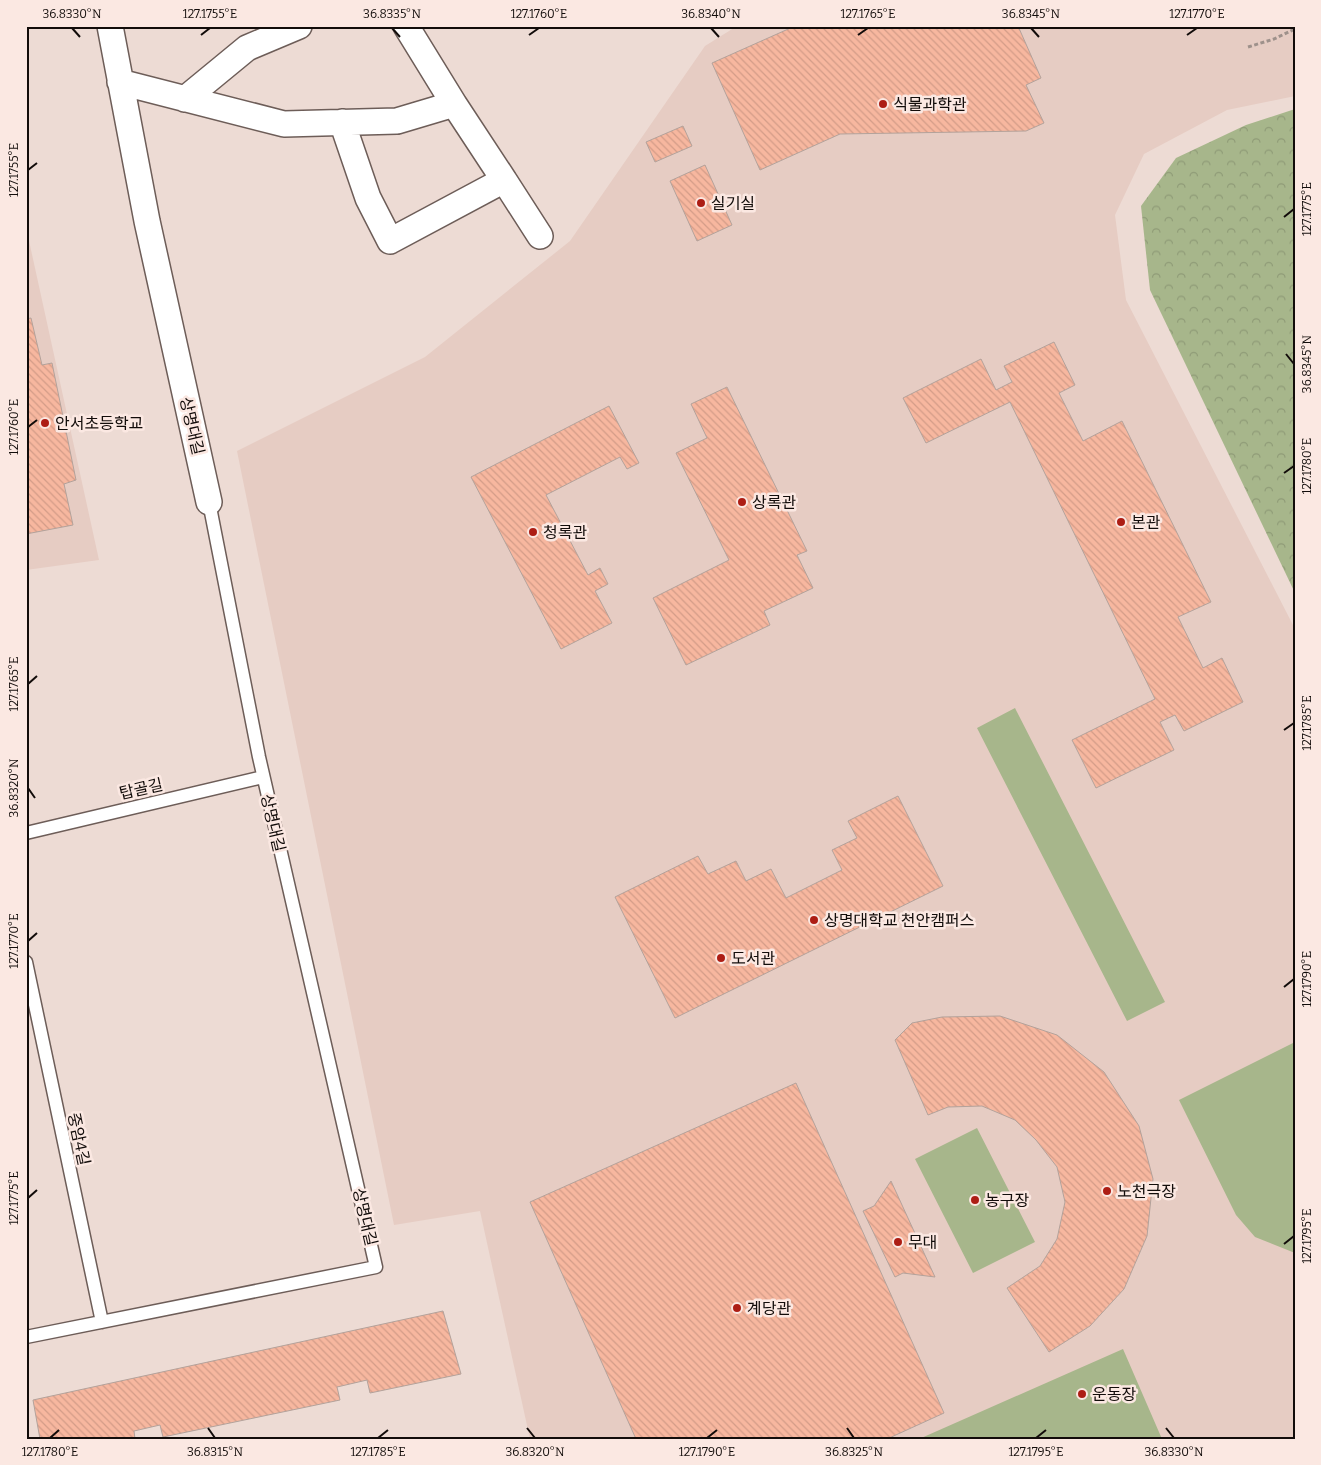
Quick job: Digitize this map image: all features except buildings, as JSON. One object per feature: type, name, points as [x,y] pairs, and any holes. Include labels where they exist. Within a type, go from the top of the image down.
[{"type":"street","name":"상명대길","points":[[110,26],[147,221],[210,502]]},
{"type":"street","points":[[185,98],[247,48],[299,26]]},
{"type":"street","points":[[406,26],[540,236]]},
{"type":"street","points":[[120,82],[284,124],[397,121],[454,104]]},
{"type":"street","points":[[342,122],[368,198],[390,240],[504,180]]},
{"type":"lane","name":"상명대길","points":[[26,1338],[376,1267],[263,777],[210,502]]},
{"type":"lane","name":"탑골길","points":[[26,833],[263,777]]},
{"type":"lane","name":"중암4길","points":[[26,962],[29,995],[102,1322]]},
{"type":"path","points":[[1248,47],[1274,40],[1295,29]]},
{"type":"shaded area","name":"상명대학교 천안캠퍼스","points":[[737,26],[1295,26],[1295,96],[1227,110],[1144,154],[1115,215],[1126,300],[1295,629],[1295,1439],[530,1439],[480,1211],[394,1225],[237,451],[425,357],[570,241],[705,46]]},
{"type":"shaded area","points":[[26,227],[99,560],[26,570]]},
{"type":"green space","points":[[1295,109],[1295,593],[1150,290],[1141,206],[1176,158],[1246,125]]},
{"type":"green space","points":[[1015,708],[1165,1002],[1127,1021],[977,728]]},
{"type":"green space","points":[[1295,1042],[1295,1253],[1255,1237],[1236,1215],[1179,1100]]},
{"type":"green space","name":"농구장","points":[[977,1128],[1035,1242],[973,1273],[915,1159]]},
{"type":"green space","name":"운동장","points":[[1123,1349],[1162,1439],[919,1439]]},
{"type":"place","name":"식물과학관","points":[[883,104]]},
{"type":"place","name":"실기실","points":[[701,203]]},
{"type":"place","name":"안서초등학교","points":[[45,423]]},
{"type":"place","name":"상록관","points":[[742,502]]},
{"type":"place","name":"본관","points":[[1121,522]]},
{"type":"place","name":"청록관","points":[[533,532]]},
{"type":"place","name":"상명대학교 천안캠퍼스","points":[[814,920]]},
{"type":"place","name":"도서관","points":[[721,958]]},
{"type":"place","name":"노천극장","points":[[1107,1191]]},
{"type":"place","name":"농구장","points":[[975,1200]]},
{"type":"place","name":"무대","points":[[898,1242]]},
{"type":"place","name":"계당관","points":[[737,1308]]},
{"type":"place","name":"운동장","points":[[1082,1394]]}]
